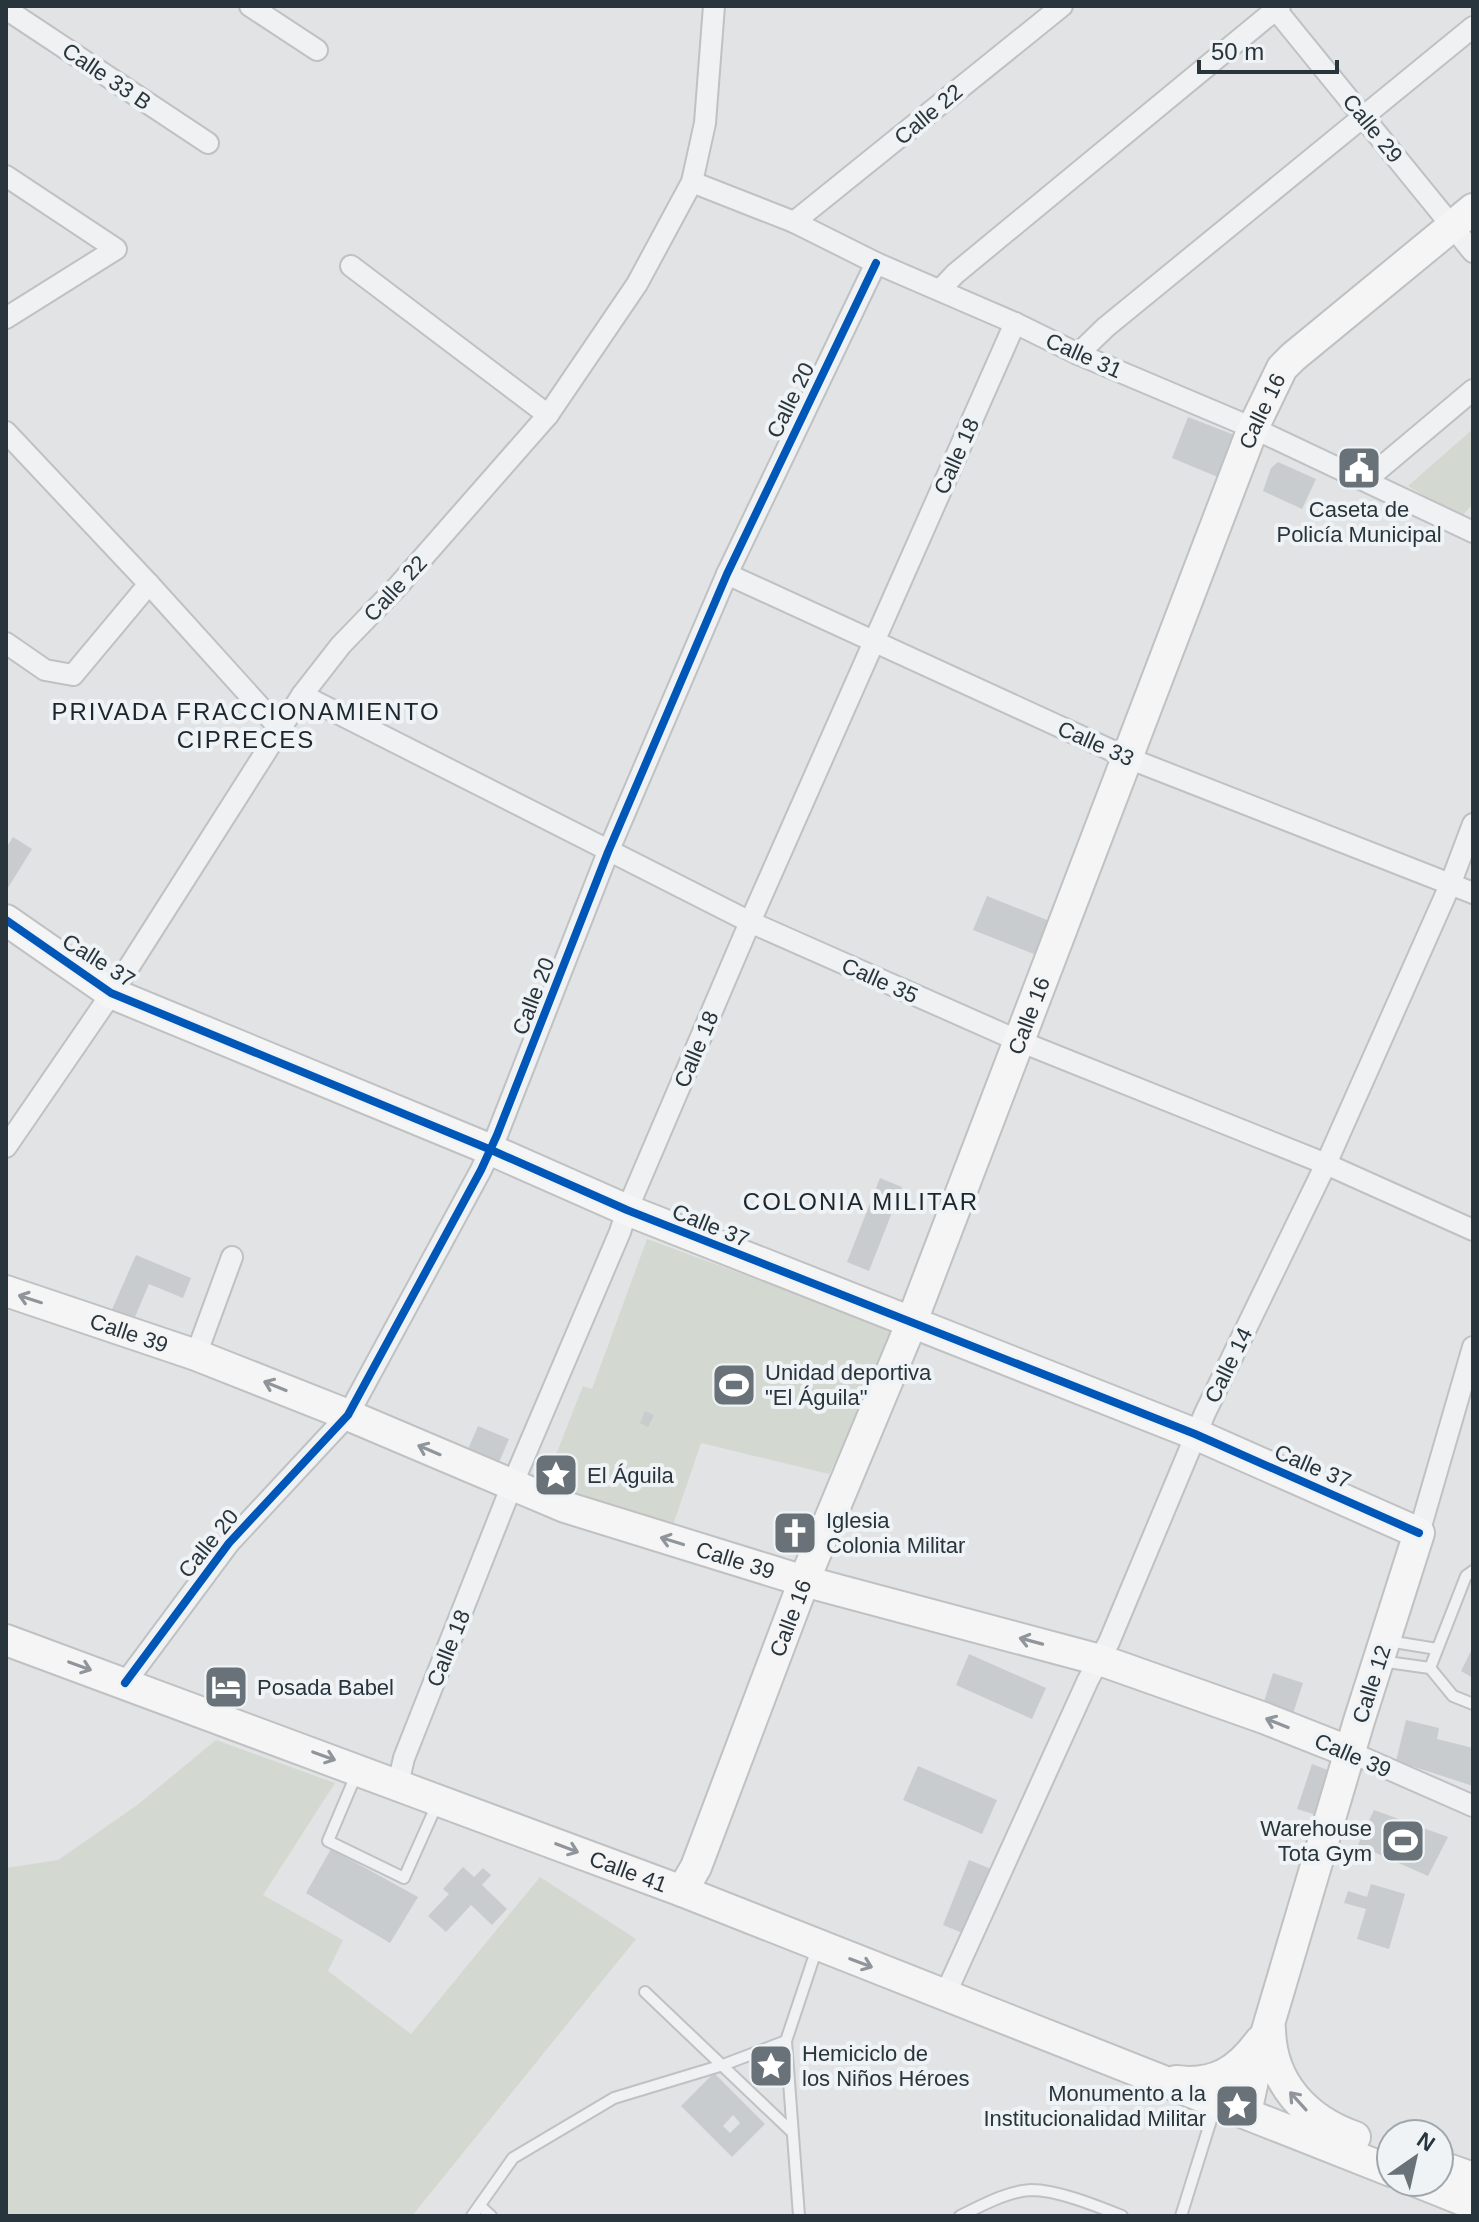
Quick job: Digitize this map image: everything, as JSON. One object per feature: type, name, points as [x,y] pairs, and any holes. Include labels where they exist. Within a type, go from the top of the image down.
[{"type":"main road","name":"Calle 16","points":[[682,1891],[696,1867],[804,1581],[910,1324],[1253,428],[1282,368],[1462,218]]},
{"type":"main road","name":"Calle 37","points":[[6,920],[111,993],[489,1149],[627,1210],[1195,1434],[1419,1533]]},
{"type":"main road","name":"Calle 39","points":[[6,1291],[196,1355],[348,1415],[565,1507],[804,1581],[1100,1660],[1350,1752]]},
{"type":"main road","name":"Calle 12","points":[[1246,2113],[1255,2071],[1350,1752],[1419,1533]]},
{"type":"main road","name":"Calle 41","points":[[6,1640],[682,1891],[1375,2165]]},
{"type":"main road","points":[[1155,2076],[1169,2081],[1200,2082],[1229,2072],[1251,2055],[1270,2026]]},
{"type":"main road","points":[[1270,2026],[1271,2051],[1284,2085],[1297,2100],[1310,2114],[1324,2122],[1375,2144]]},
{"type":"street","points":[[250,6],[317,50]]},
{"type":"street","name":"Calle 22","points":[[6,1147],[111,993],[282,731],[302,695],[341,645],[398,586],[548,415],[637,284],[692,182],[705,123],[714,6]]},
{"type":"street","points":[[940,290],[955,274],[1276,7]]},
{"type":"street","name":"Calle 29","points":[[1276,7],[1363,115],[1462,218],[1473,252]]},
{"type":"street","name":"Calle 33 B","points":[[6,9],[208,143]]},
{"type":"street","name":"Calle 22","points":[[794,222],[1047,9]]},
{"type":"street","points":[[1078,354],[1106,327],[1473,27]]},
{"type":"street","points":[[6,176],[116,249],[6,318]]},
{"type":"street","name":"Calle 31","points":[[692,182],[794,222],[876,263],[1253,428],[1473,532]]},
{"type":"street","name":"Calle 20","points":[[125,1683],[229,1543],[348,1415],[481,1170],[608,852],[727,574],[876,263]]},
{"type":"street","points":[[351,266],[548,415]]},
{"type":"street","name":"Calle 18","points":[[398,1784],[404,1758],[512,1485],[627,1210],[750,922],[1015,323]]},
{"type":"street","points":[[1366,480],[1473,390]]},
{"type":"street","points":[[6,432],[282,731]]},
{"type":"street","name":"Calle 33","points":[[727,574],[1128,758],[1473,893]]},
{"type":"street","points":[[6,643],[45,670],[73,675],[149,584]]},
{"type":"street","name":"Calle 35","points":[[302,695],[750,922],[1019,1041],[1326,1164],[1473,1230]]},
{"type":"street","name":"Calle 14","points":[[945,1995],[1081,1694],[1100,1660],[1195,1434],[1326,1164],[1450,885],[1473,824]]},
{"type":"street","points":[[196,1355],[232,1257]]},
{"type":"street","name":"Calle 12","points":[[1419,1533],[1473,1347]]},
{"type":"street","name":"Calle 39","points":[[1350,1752],[1473,1806]]},
{"type":"lane","points":[[1430,1668],[1466,1576],[1473,1571]]},
{"type":"lane","points":[[1382,1650],[1437,1649]]},
{"type":"lane","points":[[1382,1650],[1430,1668],[1453,1696],[1473,1704]]},
{"type":"lane","points":[[358,1769],[328,1841],[404,1878],[439,1799]]},
{"type":"lane","points":[[799,2216],[786,2041],[818,1946]]},
{"type":"lane","points":[[645,1992],[792,2132]]},
{"type":"lane","points":[[472,2216],[513,2158],[614,2098],[723,2065],[786,2041]]},
{"type":"lane","points":[[1181,2216],[1217,2102]]},
{"type":"lane","points":[[960,2216],[998,2199],[1031,2190],[1069,2198],[1122,2216]]},
{"type":"lane","points":[[480,2206],[491,2216]]},
{"type":"shaded area","points":[[1473,429],[1473,504],[1460,518],[1408,486]]},
{"type":"shaded area","name":"Unidad deportiva \"El Águila\"","points":[[647,1239],[900,1332],[829,1474],[701,1443],[671,1531],[544,1485],[583,1386],[592,1389]]},
{"type":"shaded area","points":[[216,1740],[335,1783],[263,1895],[343,1940],[328,1971],[411,2034],[540,1877],[636,1939],[412,2216],[6,2216],[6,1868],[58,1860],[136,1806]]},
{"type":"building","points":[[1188,417],[1242,438],[1225,480],[1172,458]]},
{"type":"building","points":[[1278,462],[1316,479],[1302,509],[1263,491],[1271,468]]},
{"type":"building","points":[[13,837],[32,849],[6,891],[6,848]]},
{"type":"building","points":[[987,896],[1052,922],[1039,956],[973,930]]},
{"type":"building","points":[[880,1178],[902,1187],[869,1271],[847,1262]]},
{"type":"building","points":[[136,1255],[191,1278],[183,1298],[149,1284],[132,1324],[110,1314]]},
{"type":"building","points":[[645,1411],[654,1415],[648,1427],[640,1423]]},
{"type":"building","points":[[478,1426],[509,1439],[497,1467],[466,1454]]},
{"type":"building","points":[[1473,1647],[1473,1678],[1461,1671]]},
{"type":"building","points":[[969,1654],[1046,1688],[1032,1719],[956,1685]]},
{"type":"building","points":[[1273,1673],[1303,1683],[1291,1720],[1261,1711]]},
{"type":"building","points":[[1406,1720],[1439,1728],[1437,1739],[1473,1748],[1473,1786],[1396,1761]]},
{"type":"building","points":[[1312,1764],[1338,1774],[1323,1817],[1297,1809]]},
{"type":"building","points":[[918,1766],[997,1800],[982,1834],[903,1800]]},
{"type":"building","name":"Warehouse Tota Gym","points":[[1374,1810],[1448,1837],[1428,1876],[1358,1845]]},
{"type":"building","points":[[331,1849],[418,1897],[390,1943],[306,1893]]},
{"type":"building","points":[[969,1860],[991,1869],[965,1934],[943,1925]]},
{"type":"building","points":[[463,1867],[474,1877],[483,1868],[491,1875],[482,1885],[507,1909],[492,1925],[471,1905],[446,1932],[428,1916],[449,1894],[443,1889]]},
{"type":"building","points":[[1371,1884],[1405,1894],[1389,1949],[1357,1939],[1366,1909],[1344,1903],[1348,1891],[1367,1897]]},
{"type":"building","points":[[714,2073],[765,2124],[732,2157],[681,2106]],"holes":[[[733,2115],[740,2123],[730,2133],[723,2126]]]},
{"type":"cycle path","points":[[125,1683],[229,1543],[348,1415],[481,1170],[608,852],[727,574],[876,263]]},
{"type":"cycle path","points":[[6,920],[111,993],[489,1149],[627,1210],[1195,1434],[1419,1533]]},
{"type":"place","name":"Caseta de Policía Municipal","points":[[1359,468]]},
{"type":"place","name":"Unidad deportiva \"El Águila\"","points":[[734,1385]]},
{"type":"place","name":"El Águila","points":[[556,1475]]},
{"type":"place","name":"Iglesia Colonia Militar","points":[[795,1533]]},
{"type":"place","name":"Posada Babel","points":[[226,1687]]},
{"type":"place","name":"Warehouse Tota Gym","points":[[1403,1841]]},
{"type":"place","name":"Hemiciclo de los Niños Héroes","points":[[771,2066]]},
{"type":"place","name":"Monumento a la Institucionalidad Militar","points":[[1237,2106]]},
{"type":"district","name":"PRIVADA FRACCIONAMIENTO CIPRECES","points":[[246,726]]},
{"type":"district","name":"COLONIA MILITAR","points":[[861,1202]]}]
